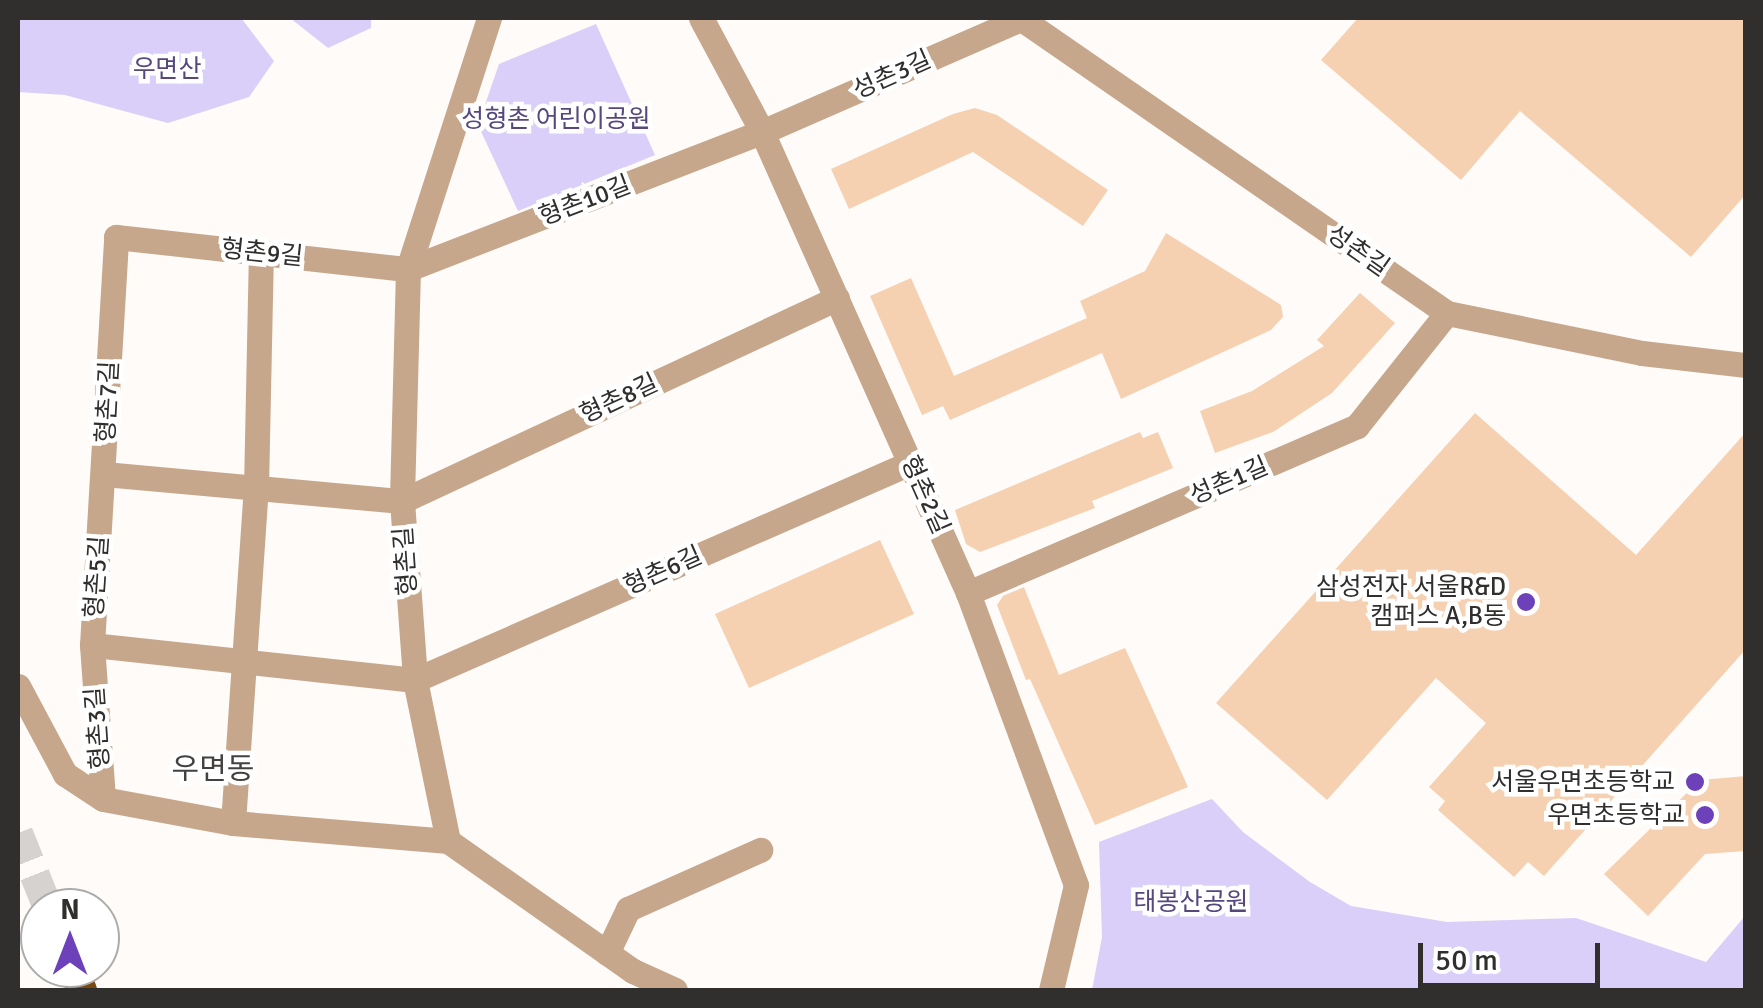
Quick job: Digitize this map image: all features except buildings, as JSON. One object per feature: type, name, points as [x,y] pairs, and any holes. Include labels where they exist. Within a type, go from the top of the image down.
[{"type":"street","name":"형촌길","points":[[448,842],[415,680],[402,500],[408,269],[489,18]]},
{"type":"street","name":"형촌2길","points":[[701,18],[762,132],[968,592],[1076,885],[1052,990]]},
{"type":"street","name":"성촌3길","points":[[762,132],[1021,18]]},
{"type":"street","name":"성촌길","points":[[1021,18],[1447,313],[1642,353],[1746,365]]},
{"type":"street","name":"형촌10길","points":[[408,269],[762,132]]},
{"type":"street","name":"형촌9길","points":[[116,237],[408,269]]},
{"type":"street","name":"형촌7길","points":[[116,237],[104,474],[402,500]]},
{"type":"street","points":[[233,824],[256,488],[261,253]]},
{"type":"street","name":"형촌8길","points":[[402,500],[837,298]]},
{"type":"street","name":"성촌1길","points":[[968,592],[1357,426],[1447,313]]},
{"type":"street","name":"형촌6길","points":[[415,680],[910,463]]},
{"type":"street","name":"형촌5길","points":[[104,474],[92,645],[415,680]]},
{"type":"street","name":"형촌3길","points":[[92,645],[103,800],[233,824],[448,842]]},
{"type":"street","points":[[18,686],[65,774],[103,800]]},
{"type":"street","points":[[448,842],[606,954],[675,990]]},
{"type":"street","points":[[606,954],[628,910],[760,850]]},
{"type":"green space","name":"우면산","points":[[18,18],[241,18],[274,61],[249,97],[168,123],[65,95],[18,92]]},
{"type":"green space","points":[[290,18],[371,18],[371,28],[328,48]]},
{"type":"green space","name":"성형촌 어린이공원","points":[[596,24],[655,155],[518,211],[478,125],[499,64]]},
{"type":"green space","name":"태봉산공원","points":[[1212,799],[1243,832],[1310,882],[1351,906],[1447,922],[1576,918],[1706,962],[1745,916],[1745,990],[1092,990],[1102,937],[1099,842]]},
{"type":"tunnel","points":[[18,833],[40,888]]},
{"type":"place","name":"삼성전자 서울R&D 캠퍼스 A,B동","points":[[1526,602]]},
{"type":"place","name":"서울우면초등학교","points":[[1695,782]]},
{"type":"place","name":"우면초등학교","points":[[1705,815]]},
{"type":"district","name":"우면동","points":[[213,770]]}]
